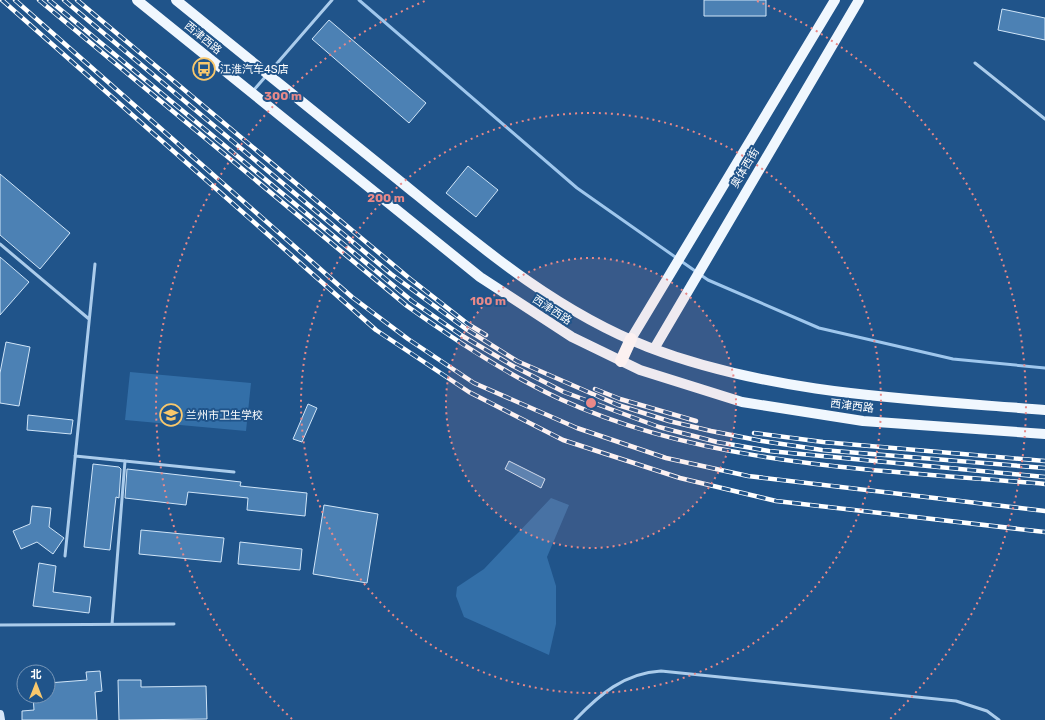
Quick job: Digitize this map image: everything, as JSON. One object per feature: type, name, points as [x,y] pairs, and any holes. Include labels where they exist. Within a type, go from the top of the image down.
[{"type":"highway","points":[[621,361],[632,339]]},
{"type":"main road","name":"西津西路","points":[[137,0],[480,277],[572,337],[621,361],[640,370],[742,402],[863,421],[1045,434]]},
{"type":"main road","name":"西津西路","points":[[176,0],[494,258],[582,315],[632,339],[654,349],[748,376],[861,394],[1045,410]]},
{"type":"main road","name":"奥体西街","points":[[632,339],[722,192],[835,0]]},
{"type":"main road","name":"奥体西街","points":[[654,349],[859,0]]},
{"type":"main road","points":[[0,714],[1,720]]},
{"type":"lane","points":[[252,93],[332,0]]},
{"type":"lane","points":[[975,63],[1045,119]]},
{"type":"lane","points":[[0,244],[90,319]]},
{"type":"lane","points":[[65,556],[95,264]]},
{"type":"lane","points":[[75,456],[234,472]]},
{"type":"lane","points":[[112,624],[125,461]]},
{"type":"lane","points":[[0,625],[174,624]]},
{"type":"lane","points":[[575,720],[598,696],[620,681],[647,672],[661,671],[956,701],[987,710],[999,720]]},
{"type":"shaded area","points":[[130,372],[251,383],[246,431],[125,420]]},
{"type":"shaded area","points":[[551,498],[569,505],[547,557],[556,586],[556,624],[549,655],[464,617],[456,596],[457,587],[484,569]]},
{"type":"building","points":[[704,0],[766,0],[766,16],[704,16]]},
{"type":"building","points":[[1002,9],[1045,18],[1045,40],[998,30]]},
{"type":"building","points":[[329,20],[426,103],[409,123],[312,39]]},
{"type":"building","points":[[468,166],[498,190],[476,217],[446,193]]},
{"type":"building","points":[[0,174],[70,233],[40,269],[0,235]]},
{"type":"building","points":[[0,257],[29,282],[0,315]]},
{"type":"building","points":[[6,342],[30,347],[19,406],[0,403],[0,373]]},
{"type":"building","points":[[308,404],[317,408],[302,442],[293,439]]},
{"type":"building","points":[[28,415],[73,420],[71,434],[27,430]]},
{"type":"building","points":[[509,461],[545,479],[541,488],[505,469]]},
{"type":"building","points":[[93,464],[119,467],[121,469],[119,498],[116,497],[110,550],[84,547]]},
{"type":"building","points":[[127,469],[241,482],[240,486],[307,493],[305,516],[247,510],[248,498],[188,492],[186,505],[125,498]]},
{"type":"building","points":[[324,505],[378,514],[367,583],[313,574]]},
{"type":"building","points":[[32,506],[51,508],[49,527],[64,538],[53,554],[37,542],[21,549],[13,531],[30,524]]},
{"type":"building","points":[[141,530],[224,538],[221,562],[139,554]]},
{"type":"building","points":[[240,542],[302,549],[300,570],[238,564]]},
{"type":"building","points":[[39,563],[56,566],[53,592],[91,597],[89,613],[33,606]]},
{"type":"building","points":[[100,671],[102,691],[95,692],[97,720],[22,720],[22,711],[34,710],[34,704],[56,704],[56,682],[87,680],[86,672]]},
{"type":"building","points":[[118,680],[141,680],[141,687],[206,686],[207,719],[119,720]]},
{"type":"waterway","points":[[359,0],[577,188],[708,280],[819,328],[953,359],[1045,368]]},
{"type":"railway","points":[[2,0],[376,330],[469,392],[563,440],[680,478],[776,501],[1045,532]]},
{"type":"railway","points":[[15,0],[352,297],[408,339],[474,383],[577,428],[666,458],[748,476],[1045,511]]},
{"type":"railway","points":[[39,0],[407,306],[444,332],[501,368],[560,399],[617,422],[676,439],[736,452],[798,462],[860,469],[1045,484]]},
{"type":"railway","points":[[49,0],[412,301],[461,335],[513,366],[564,392],[659,427],[717,442],[769,451],[1045,477]]},
{"type":"railway","points":[[64,0],[391,274],[466,329],[517,361],[618,405],[669,421],[711,431],[762,441],[822,450],[1045,468]]},
{"type":"railway","points":[[77,0],[409,278],[468,324],[486,335]]},
{"type":"railway","points":[[595,389],[620,399],[696,421]]},
{"type":"railway","points":[[754,433],[823,442],[1045,461]]},
{"type":"place","name":"江淮汽车4S店","points":[[204,69]]},
{"type":"place","name":"兰州市卫生学校","points":[[171,415]]}]
